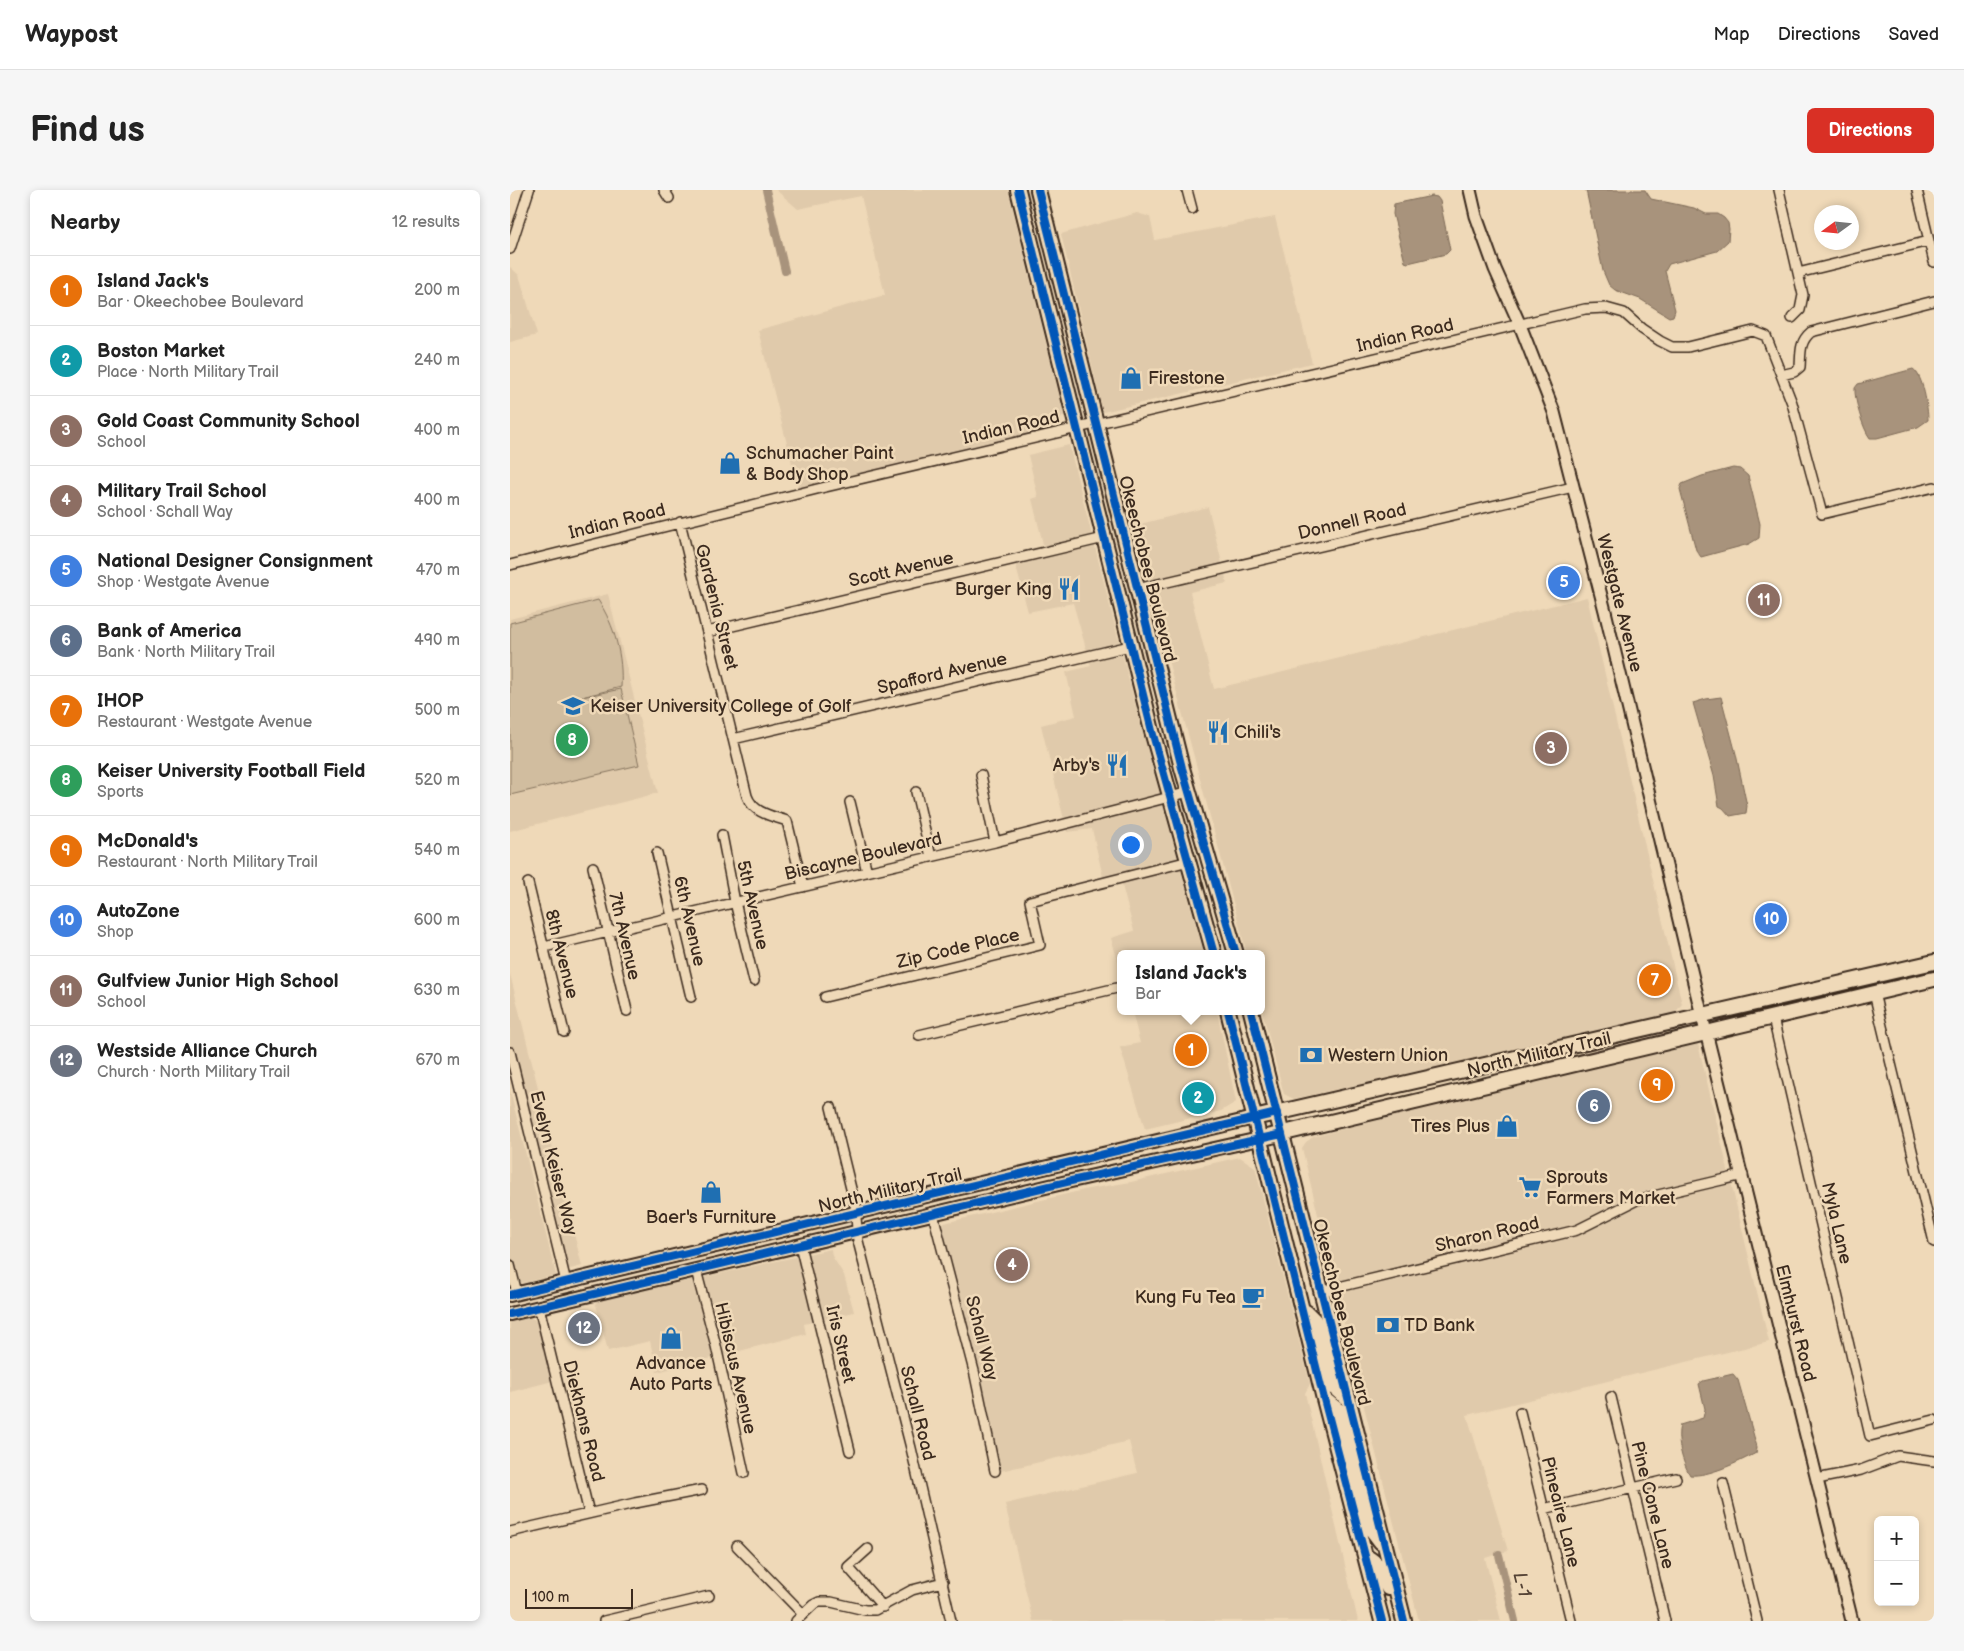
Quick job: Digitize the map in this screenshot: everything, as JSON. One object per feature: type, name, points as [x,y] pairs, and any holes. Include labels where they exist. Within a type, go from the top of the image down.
[{"type":"main road","name":"Okeechobee Boulevard","points":[[1018,190],[1130,646],[1213,950]]},
{"type":"main road","name":"Okeechobee Boulevard","points":[[1038,190],[1058,276],[1189,792],[1235,950]]},
{"type":"main road","points":[[1024,215],[1029,215],[1033,220],[1038,229],[1047,262],[1058,276]]},
{"type":"main road","name":"North Military Trail","points":[[514,1294],[1254,1118],[1546,1053],[1934,962]]},
{"type":"main road","name":"North Military Trail","points":[[510,1314],[1071,1181],[1282,1134],[1934,979]]},
{"type":"main road","points":[[1229,1015],[1324,1399],[1382,1621]]},
{"type":"main road","name":"Okeechobee Boulevard","points":[[1253,1015],[1386,1549],[1402,1621]]},
{"type":"main road","points":[[1454,1093],[1472,1081],[1536,1064],[1546,1053]]},
{"type":"main road","points":[[960,1208],[963,1197],[974,1186]]},
{"type":"main road","points":[[696,1270],[712,1248]]},
{"type":"main road","points":[[540,1306],[557,1291],[561,1283]]},
{"type":"main road","points":[[1301,1307],[1314,1320],[1331,1385],[1348,1400]]},
{"type":"main road","points":[[1324,1399],[1339,1411],[1343,1418],[1369,1526],[1386,1549]]},
{"type":"main road","points":[[1365,1556],[1375,1561],[1379,1566],[1402,1621]]},
{"type":"street","points":[[510,249],[529,190]]},
{"type":"street","points":[[1187,190],[1192,209]]},
{"type":"street","name":"Westgate Avenue","points":[[1470,190],[1476,216],[1495,268],[1520,325],[1554,412],[1707,1034]]},
{"type":"street","points":[[1779,190],[1803,300],[1800,310],[1792,318]]},
{"type":"street","points":[[1917,190],[1934,262]]},
{"type":"street","points":[[1798,273],[1929,241]]},
{"type":"street","points":[[1934,301],[1810,332],[1804,338],[1801,346],[1800,367],[1794,372],[1781,375],[1805,448],[1822,514],[1934,487]]},
{"type":"street","name":"Indian Road","points":[[510,565],[680,522],[1585,309],[1606,308],[1624,313],[1642,329],[1660,341],[1672,346],[1688,347],[1753,331],[1766,336],[1781,375]]},
{"type":"street","name":"Donnell Road","points":[[1138,589],[1573,487]]},
{"type":"street","name":"Gardenia Street","points":[[680,522],[749,802],[761,812],[788,821],[803,887]]},
{"type":"street","name":"Scott Avenue","points":[[706,632],[1104,538]]},
{"type":"street","name":"Spafford Avenue","points":[[733,739],[1130,646]]},
{"type":"street","points":[[981,775],[995,842]]},
{"type":"street","points":[[916,792],[931,857]]},
{"type":"street","name":"Biscayne Boulevard","points":[[544,947],[995,842],[1189,792]]},
{"type":"street","points":[[850,802],[867,872]]},
{"type":"street","name":"5th Avenue","points":[[722,835],[735,902],[754,981]]},
{"type":"street","name":"6th Avenue","points":[[658,852],[671,918],[690,997]]},
{"type":"street","name":"Zip Code Place","points":[[825,997],[1040,946],[1030,901],[1189,861]]},
{"type":"street","name":"7th Avenue","points":[[593,868],[626,1011]]},
{"type":"street","name":"8th Avenue","points":[[528,883],[564,1032]]},
{"type":"street","points":[[919,1035],[1117,988]]},
{"type":"street","points":[[1874,993],[1934,1242]]},
{"type":"street","name":"Myla Lane","points":[[1773,1018],[1870,1436],[1934,1420]]},
{"type":"street","name":"Elmhurst Road","points":[[1707,1034],[1852,1621]]},
{"type":"street","name":"Evelyn Keiser Way","points":[[510,1052],[561,1283]]},
{"type":"street","name":"Schall Road","points":[[831,1107],[856,1214],[858,1241],[951,1621]]},
{"type":"street","name":"Sharon Road","points":[[1322,1291],[1577,1230],[1637,1200],[1743,1175]]},
{"type":"street","name":"Schall Way","points":[[933,1214],[975,1375],[995,1471]]},
{"type":"street","name":"Iris Street","points":[[800,1245],[850,1451]]},
{"type":"street","points":[[510,1265],[514,1294]]},
{"type":"street","name":"Hibiscus Avenue","points":[[696,1270],[716,1346],[744,1473]]},
{"type":"street","name":"Diekhans Road","points":[[540,1306],[589,1513]]},
{"type":"street","name":"Pine Cone Lane","points":[[1611,1397],[1665,1621]]},
{"type":"street","name":"Pineaire Lane","points":[[1520,1412],[1571,1621]]},
{"type":"street","points":[[1817,1479],[1862,1470],[1898,1456],[1934,1461]]},
{"type":"street","points":[[1543,1509],[1676,1478]]},
{"type":"street","points":[[1723,1483],[1757,1621]]},
{"type":"street","points":[[510,1532],[589,1513],[702,1490]]},
{"type":"street","points":[[737,1546],[803,1614]]},
{"type":"street","points":[[868,1549],[848,1567],[883,1607]]},
{"type":"street","points":[[796,1621],[819,1602],[831,1602],[870,1611],[883,1607],[912,1590],[942,1582]]},
{"type":"street","points":[[604,1621],[709,1596]]},
{"type":"shaded area","points":[[776,190],[1008,190],[1064,415],[1051,431],[798,487],[758,330],[885,295],[861,196],[798,209]]},
{"type":"shaded area","points":[[1586,190],[1645,190],[1651,199],[1694,208],[1706,214],[1718,214],[1728,223],[1728,241],[1717,251],[1669,264],[1665,271],[1675,310],[1673,316],[1669,317],[1640,299],[1615,290],[1609,285],[1603,271]]},
{"type":"shaded area","points":[[1432,196],[1437,197],[1440,201],[1450,250],[1446,254],[1408,263],[1405,262],[1393,214],[1394,204]]},
{"type":"shaded area","points":[[1137,213],[1150,217],[1155,240],[1275,217],[1312,363],[1103,412],[1061,234]]},
{"type":"shaded area","points":[[510,267],[519,275],[537,335],[510,342]]},
{"type":"shaded area","points":[[1913,369],[1920,378],[1926,400],[1928,420],[1918,427],[1877,438],[1870,438],[1860,414],[1855,388],[1858,384]]},
{"type":"shaded area","points":[[1069,445],[1134,700],[1203,950],[1117,950],[1117,958],[1111,938],[1134,931],[1119,874],[1103,877],[1092,829],[1067,832],[1041,725],[1076,716],[1066,672],[1091,666],[1073,603],[1028,612],[1013,555],[1044,548],[1032,499],[1038,497],[1028,455]]},
{"type":"shaded area","points":[[1733,468],[1740,469],[1748,476],[1760,524],[1759,538],[1749,544],[1701,557],[1696,550],[1680,489],[1682,484],[1702,476]]},
{"type":"shaded area","points":[[1208,507],[1227,583],[1190,592],[1214,689],[1587,597],[1682,1004],[1675,1013],[1294,1099],[1284,1094],[1263,1015],[1265,1015],[1265,950],[1246,950],[1132,526]]},
{"type":"shaded area","name":"Keiser University College of Golf","points":[[608,594],[658,793],[510,831],[510,619]]},
{"type":"shaded area","name":"Keiser University College of Golf","points":[[598,600],[609,620],[617,642],[621,664],[621,687],[582,697],[621,689],[639,765],[510,795],[510,623]]},
{"type":"shaded area","points":[[1721,697],[1747,806],[1746,813],[1730,816],[1719,806],[1714,776],[1693,703]]},
{"type":"shaded area","points":[[510,974],[582,1266],[558,1272],[510,1073]]},
{"type":"shaded area","points":[[1133,1015],[1218,1015],[1236,1102],[1221,1111],[1145,1129],[1120,1047],[1140,1043]]},
{"type":"shaded area","points":[[1698,1044],[1769,1342],[1467,1415],[1508,1551],[1485,1558],[1501,1621],[1419,1621],[1362,1399],[1302,1148],[1313,1137],[1414,1110]]},
{"type":"shaded area","points":[[510,1091],[556,1275],[510,1286]]},
{"type":"shaded area","points":[[1240,1157],[1255,1167],[1310,1384],[1305,1393],[1358,1621],[1033,1621],[1005,1504],[1137,1473],[1129,1441],[1001,1471],[940,1224],[1088,1189],[1131,1182]]},
{"type":"shaded area","points":[[831,1249],[832,1256],[844,1275],[854,1312],[804,1324],[806,1334],[657,1372],[650,1341],[608,1351],[595,1301]]},
{"type":"shaded area","points":[[530,1317],[538,1322],[553,1381],[510,1392],[510,1322]]},
{"type":"shaded area","points":[[1733,1374],[1738,1380],[1757,1447],[1756,1453],[1706,1474],[1690,1475],[1680,1450],[1680,1425],[1703,1418],[1705,1409],[1699,1384],[1703,1381]]},
{"type":"waterway","points":[[766,190],[785,271]]},
{"type":"waterway","name":"L-1","points":[[1499,1555],[1515,1621]]},
{"type":"cycle path","points":[[1018,190],[1152,731],[1213,950]]},
{"type":"cycle path","points":[[1038,190],[1182,768],[1235,950]]},
{"type":"cycle path","points":[[1229,1015],[1324,1399],[1382,1621]]},
{"type":"cycle path","points":[[1252,1015],[1404,1621]]},
{"type":"cycle path","points":[[510,1295],[1277,1113]]},
{"type":"cycle path","points":[[510,1314],[1071,1181],[1282,1134]]},
{"type":"place","name":"Firestone","points":[[1131,378]]},
{"type":"place","name":"Schumacher Paint & Body Shop","points":[[730,463]]},
{"type":"place","name":"National Designer Consignment","points":[[1564,582]]},
{"type":"place","name":"Burger King","points":[[1069,589]]},
{"type":"place","name":"Gulfview Junior High School","points":[[1764,600]]},
{"type":"place","name":"Keiser University College of Golf","points":[[573,706]]},
{"type":"place","name":"Chili's","points":[[1218,732]]},
{"type":"place","name":"Keiser University Football Field","points":[[572,740]]},
{"type":"place","name":"Gold Coast Community School","points":[[1551,748]]},
{"type":"place","name":"Arby's","points":[[1117,765]]},
{"type":"place","name":"AutoZone","points":[[1771,919]]},
{"type":"place","name":"IHOP","points":[[1655,980]]},
{"type":"place","name":"Island Jack's","points":[[1191,1050]]},
{"type":"place","name":"Western Union","points":[[1311,1055]]},
{"type":"place","name":"McDonald's","points":[[1657,1085]]},
{"type":"place","name":"Boston Market","points":[[1198,1098]]},
{"type":"place","name":"Bank of America","points":[[1594,1106]]},
{"type":"place","name":"Tires Plus","points":[[1507,1126]]},
{"type":"place","name":"Sprouts Farmers Market","points":[[1530,1187]]},
{"type":"place","name":"Baer's Furniture","points":[[711,1192]]},
{"type":"place","name":"Military Trail School","points":[[1012,1265]]},
{"type":"place","name":"Kung Fu Tea","points":[[1253,1297]]},
{"type":"place","name":"TD Bank","points":[[1388,1325]]},
{"type":"place","name":"Westside Alliance Church","points":[[584,1328]]},
{"type":"place","name":"Advance Auto Parts","points":[[671,1338]]}]
